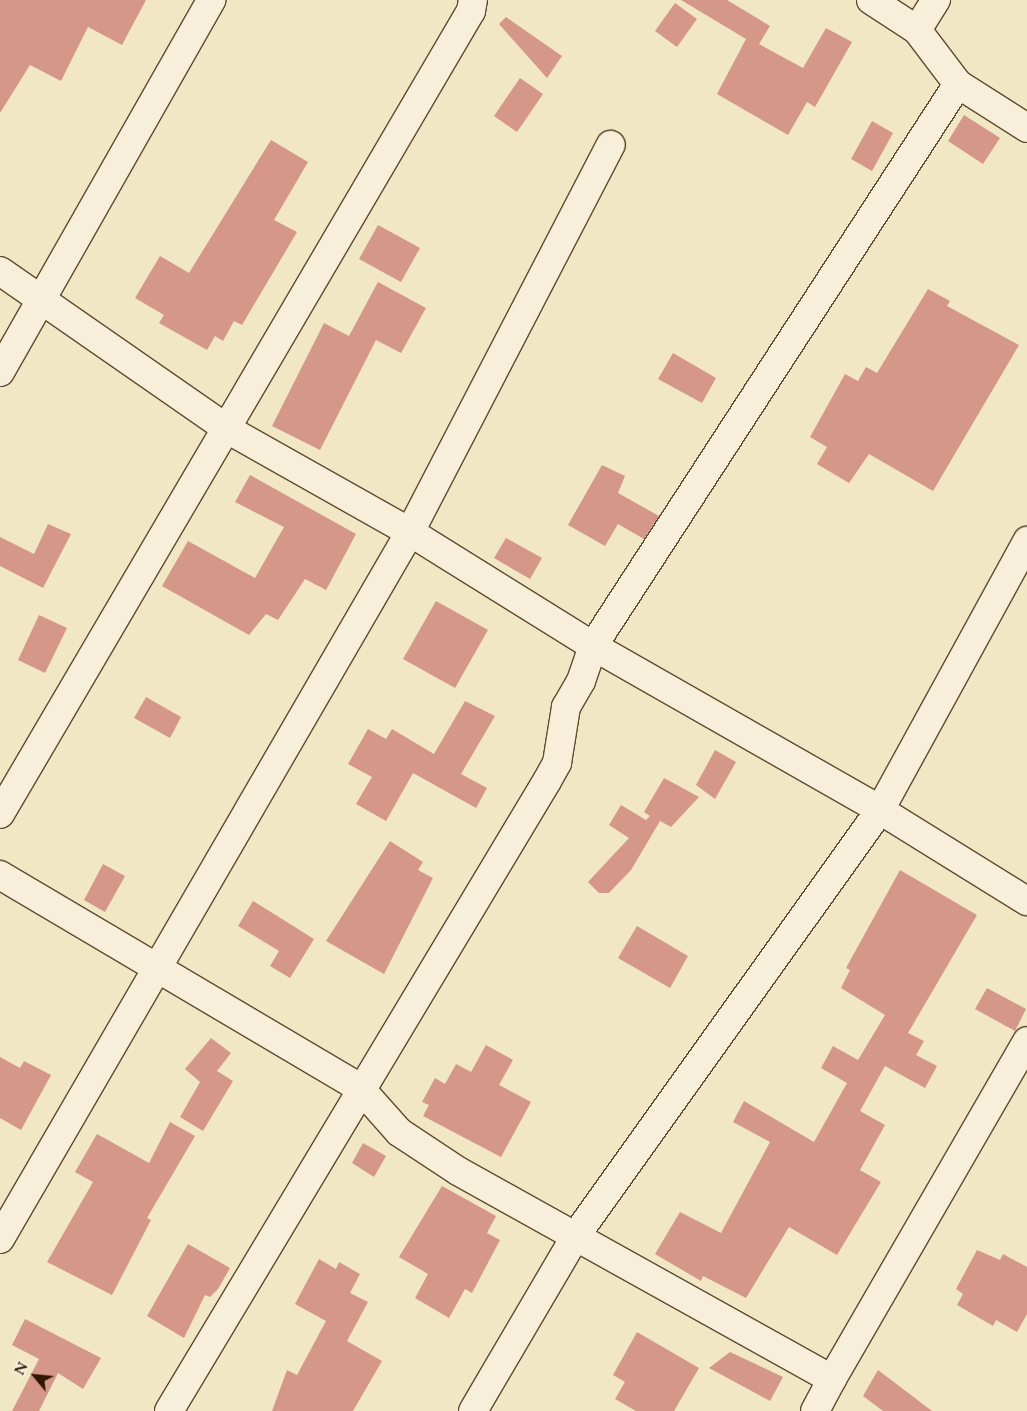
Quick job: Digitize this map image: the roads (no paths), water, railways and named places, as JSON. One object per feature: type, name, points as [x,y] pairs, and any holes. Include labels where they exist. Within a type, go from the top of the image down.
[{"type":"street","points":[[0,372],[45,298],[211,0]]},
{"type":"street","points":[[0,814],[471,11],[473,0]]},
{"type":"street","points":[[871,0],[917,30],[958,84],[1027,128]]},
{"type":"street","points":[[917,30],[936,0]]},
{"type":"street","points":[[169,1411],[360,1088],[557,763],[566,707],[581,681],[593,646],[958,84]]},
{"type":"street","points":[[0,1239],[410,532],[611,146]]},
{"type":"street","points":[[0,271],[45,298],[227,429],[410,532],[593,646],[880,810],[1027,901]]},
{"type":"street","points":[[473,1411],[577,1234],[880,810],[1027,541]]},
{"type":"street","points":[[0,876],[360,1088],[406,1136],[458,1172],[577,1234],[832,1379]]},
{"type":"street","points":[[815,1411],[1027,1042]]}]
